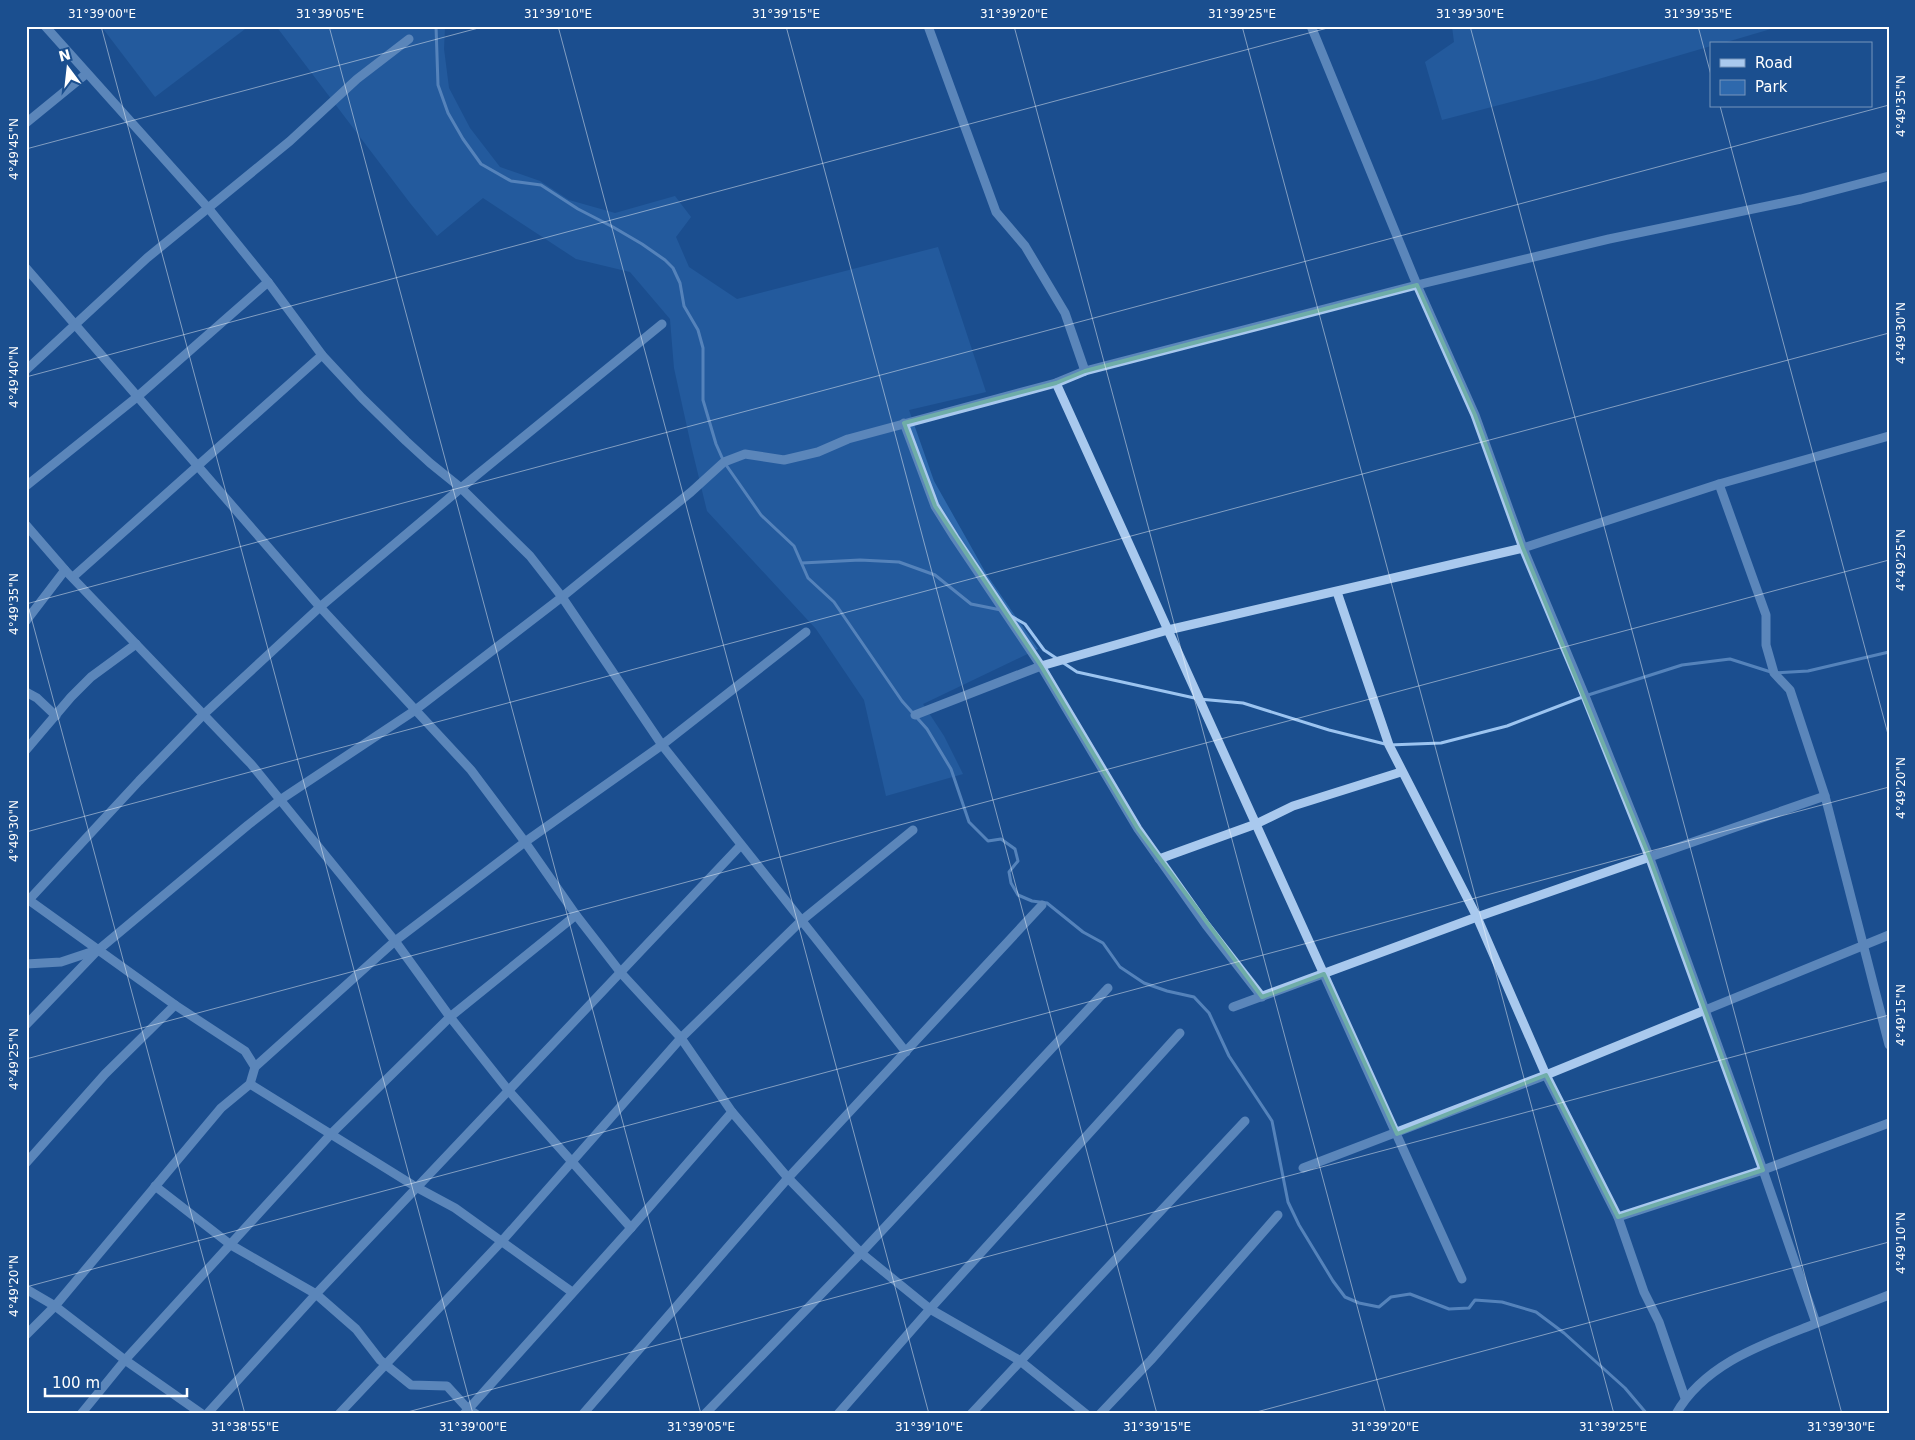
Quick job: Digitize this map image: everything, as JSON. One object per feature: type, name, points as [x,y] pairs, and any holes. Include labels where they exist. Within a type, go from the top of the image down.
[{"type":"street","points":[[45,26],[86,74],[141,131],[209,209],[268,282],[322,355],[406,441],[461,488],[530,556],[562,597],[662,745],[906,1052]]},
{"type":"street","points":[[928,26],[996,212],[1025,246],[1065,313],[1085,370]]},
{"type":"street","points":[[1311,26],[1417,285],[1474,415],[1523,548],[1585,696],[1648,856],[1763,1170],[1816,1323]]},
{"type":"street","points":[[26,370],[147,258],[290,141],[357,79],[409,39]]},
{"type":"street","points":[[26,123],[86,74]]},
{"type":"street","points":[[26,1025],[97,951],[280,800],[414,711],[562,597],[691,492],[724,462],[744,454],[784,460],[818,452],[848,438],[1056,383],[1085,370],[1417,285],[1610,239],[1801,198],[1889,176]]},
{"type":"street","points":[[26,268],[320,607],[414,711],[471,770],[525,842],[576,915],[621,972],[681,1038],[732,1112],[788,1178],[861,1253],[930,1309],[1019,1360],[1086,1414]]},
{"type":"street","points":[[26,486],[137,397],[268,282]]},
{"type":"street","points":[[255,1067],[244,1051],[97,951],[27,900],[203,715],[320,607],[461,488],[662,324]]},
{"type":"street","points":[[73,577],[322,355]]},
{"type":"street","points":[[1056,383],[1462,1279]]},
{"type":"street","points":[[904,423],[935,506],[1002,611],[1041,666],[1138,830],[1206,925],[1262,997]]},
{"type":"street","points":[[915,715],[1041,666],[1168,630],[1523,548],[1720,484],[1889,436]]},
{"type":"street","points":[[1720,484],[1766,615],[1766,645],[1774,673],[1790,690],[1824,796],[1889,1045]]},
{"type":"street","points":[[26,525],[65,570],[251,764],[395,941],[450,1017],[508,1090],[631,1228]]},
{"type":"street","points":[[26,620],[65,570]]},
{"type":"street","points":[[1337,592],[1389,745],[1401,772],[1477,916],[1546,1076],[1618,1217],[1644,1292],[1659,1322],[1685,1398]]},
{"type":"street","points":[[26,1335],[55,1306],[221,1108],[250,1084],[255,1067],[395,941],[525,842],[662,745],[806,632]]},
{"type":"street","points":[[26,750],[71,697],[92,677],[136,644]]},
{"type":"street","points":[[26,692],[37,698],[56,716]]},
{"type":"street","points":[[1159,859],[1256,824],[1293,806],[1401,772]]},
{"type":"street","points":[[1233,1007],[1477,916],[1824,796]]},
{"type":"street","points":[[339,1414],[502,1241],[681,1038],[802,921],[914,830]]},
{"type":"street","points":[[207,1414],[416,1187],[741,845]]},
{"type":"street","points":[[583,1414],[788,1178],[1042,905]]},
{"type":"street","points":[[81,1414],[125,1360],[331,1134],[450,1017],[576,915]]},
{"type":"street","points":[[1303,1168],[1546,1076],[1863,944],[1889,935]]},
{"type":"street","points":[[26,964],[61,962],[97,951]]},
{"type":"street","points":[[705,1414],[861,1253],[1108,988]]},
{"type":"street","points":[[26,1163],[104,1074],[175,1005]]},
{"type":"street","points":[[838,1414],[930,1309],[1180,1033]]},
{"type":"street","points":[[250,1084],[416,1187],[455,1208],[572,1292]]},
{"type":"street","points":[[155,1186],[231,1245],[316,1294],[356,1329],[385,1365],[411,1385],[447,1386],[469,1412],[572,1292],[631,1228],[732,1112]]},
{"type":"street","points":[[970,1414],[1245,1121]]},
{"type":"street","points":[[1618,1217],[1763,1170],[1889,1123]]},
{"type":"street","points":[[1100,1414],[1151,1360],[1278,1215]]},
{"type":"street","points":[[26,1289],[55,1306],[125,1360],[202,1414]]},
{"type":"street","points":[[1676,1414],[1685,1398],[1719,1368],[1753,1348],[1889,1295]]},
{"type":"highlighted area","points":[[1417,285],[1475,415],[1523,548],[1649,856],[1763,1170],[1618,1217],[1546,1075],[1397,1134],[1324,974],[1262,997],[1138,829],[1041,666],[935,506],[904,423],[1056,383],[1085,371]]},
{"type":"green space","points":[[101,26],[249,26],[155,97]]},
{"type":"green space","points":[[276,26],[445,26],[444,49],[449,88],[470,128],[500,167],[540,181],[569,200],[615,213],[675,196],[691,217],[676,237],[689,267],[737,299],[938,247],[986,392],[909,410],[934,481],[987,575],[1038,649],[923,704],[944,736],[963,774],[886,796],[864,700],[816,629],[707,511],[674,368],[670,319],[630,272],[576,259],[483,198],[437,236]]},
{"type":"green space","points":[[1452,26],[1781,26],[1727,42],[1710,42],[1710,46],[1595,80],[1442,120],[1425,62],[1454,42]]},
{"type":"waterway","points":[[436,26],[438,85],[448,113],[463,139],[481,164],[511,181],[541,185],[578,209],[642,244],[673,268],[680,283],[684,306],[698,330],[703,348],[703,400],[716,444],[724,462],[761,515],[794,546],[808,578],[834,602],[902,701],[927,729],[951,769],[969,822],[988,841],[1001,839],[1015,849],[1018,861],[1009,872],[1011,883],[1018,895],[1032,901],[1047,903],[1083,932],[1103,943],[1120,967],[1144,983],[1167,991],[1194,997],[1209,1013],[1229,1056],[1272,1121],[1288,1202],[1299,1225],[1345,1297],[1359,1303],[1379,1307],[1391,1297],[1410,1294],[1449,1309],[1469,1308],[1475,1300],[1502,1302],[1536,1312],[1564,1333],[1625,1388],[1647,1414]]},
{"type":"waterway","points":[[802,563],[860,560],[899,562],[935,575],[971,604],[1001,610]]},
{"type":"waterway","points":[[1011,616],[1025,624],[1044,650],[1077,672],[1199,699],[1243,703],[1329,730],[1389,745],[1441,743],[1507,726],[1585,696],[1682,665],[1730,659],[1774,673],[1808,671],[1889,652]]}]
